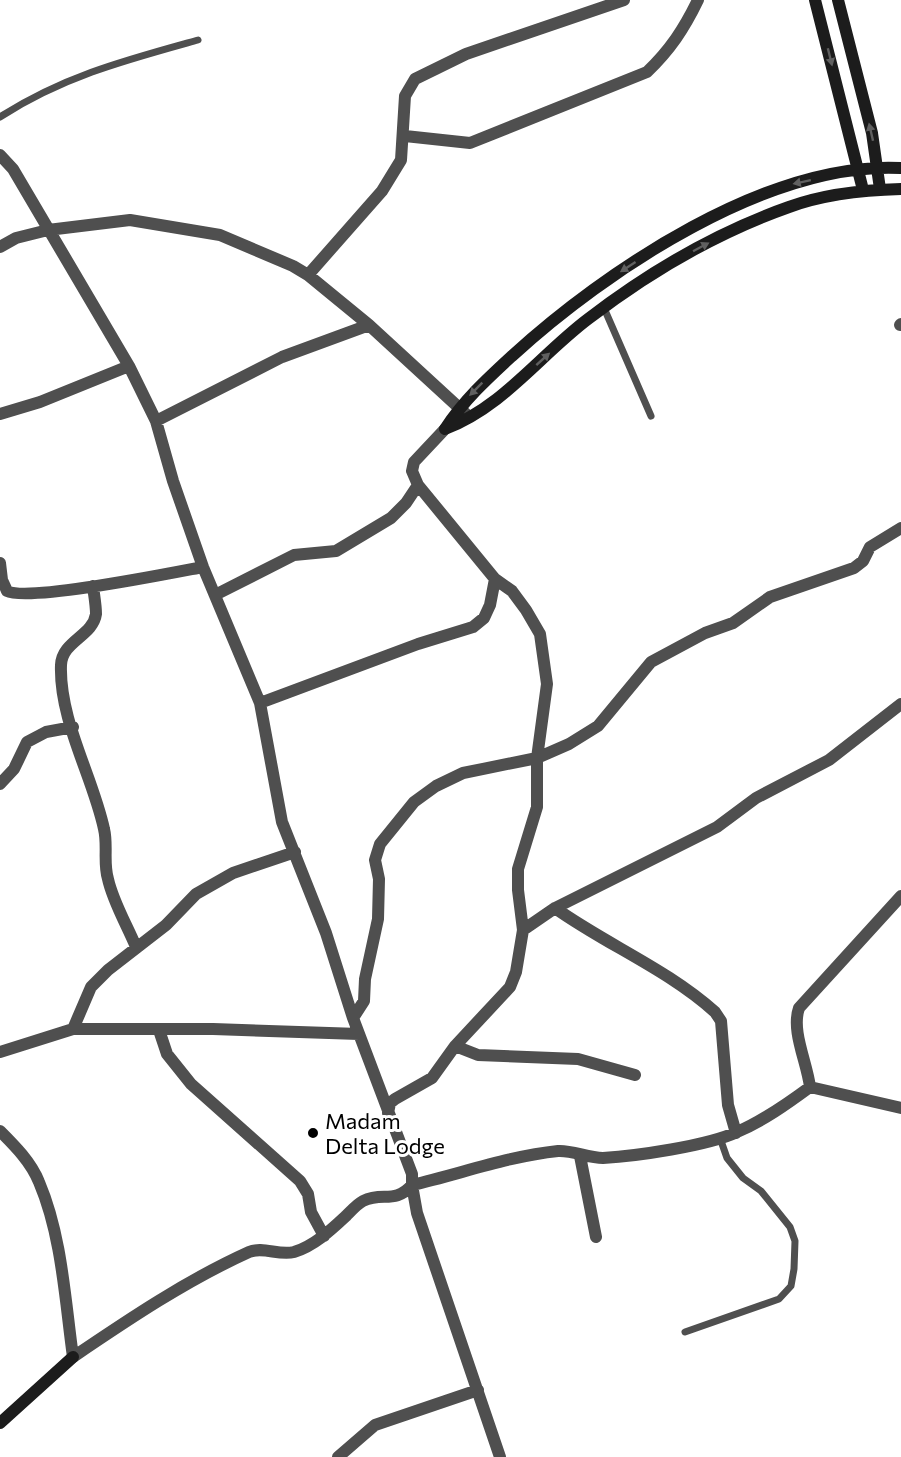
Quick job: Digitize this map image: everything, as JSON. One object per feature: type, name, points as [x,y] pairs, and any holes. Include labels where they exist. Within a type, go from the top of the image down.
[{"type":"street","points":[[308,275],[382,191],[401,160],[405,136],[405,96],[415,79],[466,54],[624,0]]},
{"type":"street","points":[[405,136],[470,143],[647,72],[669,52],[684,30],[698,0]]},
{"type":"street","points":[[816,0],[863,190]]},
{"type":"street","points":[[838,0],[872,133],[880,189]]},
{"type":"street","points":[[0,155],[13,169],[129,366],[156,421],[173,481],[203,567],[260,703],[282,822],[326,933],[358,1034],[412,1174],[417,1213],[500,1457]]},
{"type":"street","points":[[388,1113],[390,1104],[395,1099],[432,1078],[455,1046],[510,987],[519,962],[523,930],[518,869],[537,807],[537,758],[547,684],[540,634],[512,591],[495,579],[418,485],[412,471],[414,462],[445,429],[459,408],[542,329],[626,268],[701,222],[749,200],[790,185],[859,170],[901,168]]},
{"type":"street","points":[[445,429],[471,419],[500,397],[587,320],[604,308],[677,260],[729,232],[791,206],[863,190],[901,189]]},
{"type":"street","points":[[0,247],[16,238],[48,230],[130,220],[220,235],[293,266],[308,275],[369,325],[471,419]]},
{"type":"street","points":[[156,421],[282,357],[369,325]]},
{"type":"street","points":[[0,414],[40,402],[129,366]]},
{"type":"street","points":[[215,595],[294,555],[336,551],[391,518],[406,503],[418,485]]},
{"type":"street","points":[[353,1018],[364,1001],[365,979],[378,919],[379,879],[375,860],[380,844],[414,802],[436,786],[463,773],[537,758],[568,744],[598,726],[651,662],[705,633],[733,623],[770,597],[854,567],[863,561],[870,547],[901,528]]},
{"type":"street","points":[[0,562],[2,580],[10,593],[93,586],[203,567]]},
{"type":"street","points":[[260,703],[418,644],[473,627],[484,618],[490,605],[495,579]]},
{"type":"street","points":[[93,586],[96,615],[92,624],[68,646],[62,657],[66,703],[105,830],[108,879],[136,947]]},
{"type":"street","points":[[523,930],[555,908],[717,827],[756,798],[829,760],[901,704]]},
{"type":"street","points":[[0,784],[14,769],[27,742],[46,732],[73,727]]},
{"type":"street","points":[[73,1029],[91,987],[136,947],[166,925],[196,894],[233,873],[295,852]]},
{"type":"street","points":[[810,1087],[808,1067],[797,1028],[796,1018],[800,1008],[901,896]]},
{"type":"street","points":[[555,908],[611,945],[657,969],[715,1012],[721,1021],[728,1105],[736,1133]]},
{"type":"street","points":[[0,1052],[73,1029],[358,1034]]},
{"type":"street","points":[[159,1030],[167,1054],[191,1084],[300,1181],[308,1194],[311,1212],[324,1236]]},
{"type":"street","points":[[455,1046],[478,1055],[578,1059],[635,1075]]},
{"type":"street","points":[[810,1087],[901,1107]]},
{"type":"street","points":[[0,1424],[73,1357],[177,1290],[252,1250],[281,1254],[294,1252],[324,1236],[361,1201],[378,1196],[393,1198],[403,1195],[412,1185],[524,1157],[561,1151],[600,1158],[635,1155],[720,1138],[736,1133],[788,1104],[810,1087]]},
{"type":"street","points":[[0,1131],[19,1150],[39,1180],[56,1249],[73,1357]]},
{"type":"street","points":[[580,1156],[596,1237]]},
{"type":"street","points":[[338,1457],[375,1425],[478,1390]]},
{"type":"lane","points":[[0,117],[66,82],[112,63],[198,40]]},
{"type":"lane","points":[[604,308],[651,416]]},
{"type":"lane","points":[[686,1332],[779,1299],[791,1286],[794,1269],[795,1241],[790,1227],[761,1191],[743,1178],[727,1158],[720,1138]]},
{"type":"place","name":"Madam Delta Lodge","points":[[313,1133]]}]
